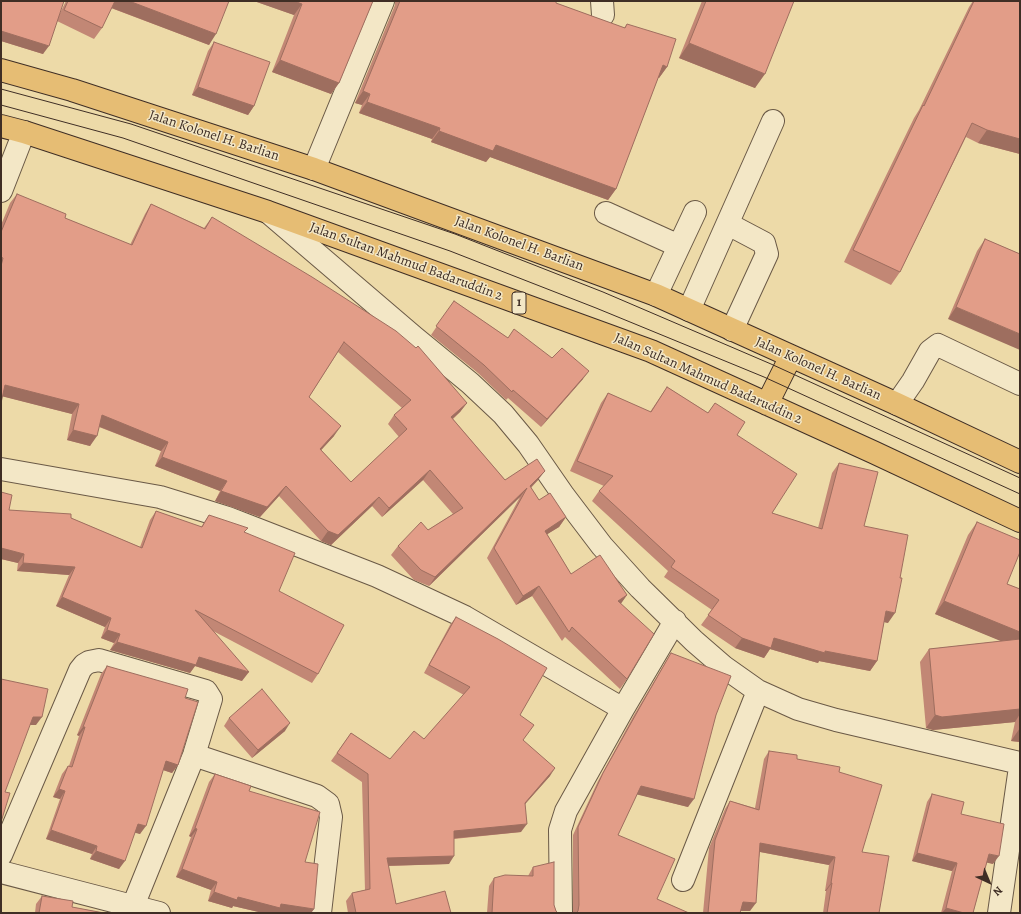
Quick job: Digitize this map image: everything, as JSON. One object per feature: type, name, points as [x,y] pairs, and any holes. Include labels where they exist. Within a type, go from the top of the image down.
[{"type":"highway","name":"Jalan Kolonel H. Barlian","points":[[1,70],[80,93],[314,169],[656,295],[897,404],[1020,462]]},
{"type":"highway","name":"Jalan Sultan Mahmud Badaruddin 2","points":[[1,126],[24,132],[268,212],[651,351],[1020,521]]},
{"type":"highway","points":[[767,404],[791,356]]},
{"type":"street","points":[[314,169],[383,1]]},
{"type":"street","points":[[689,310],[773,121]]},
{"type":"street","points":[[1,190],[24,132]]},
{"type":"street","points":[[268,212],[470,383],[503,414],[528,444],[564,496],[602,546],[640,588],[694,641],[724,667],[758,692],[798,709],[836,720],[1020,763]]},
{"type":"street","points":[[656,295],[695,212]]},
{"type":"street","points":[[606,213],[679,246]]},
{"type":"street","points":[[728,224],[764,243],[767,254],[732,330]]},
{"type":"street","points":[[897,404],[913,381],[930,351],[938,344],[1020,384]]},
{"type":"street","points":[[1,469],[160,496],[228,518],[377,576],[465,617],[622,709]]},
{"type":"street","points":[[561,913],[560,830],[566,811],[622,709],[675,621]]},
{"type":"street","points":[[1,856],[80,670],[89,662],[99,660],[206,691],[211,699],[194,755],[132,909]]},
{"type":"street","points":[[682,880],[758,692]]},
{"type":"street","points":[[194,755],[317,796],[328,804],[331,817],[320,913]]},
{"type":"street","points":[[999,913],[1020,767]]},
{"type":"street","points":[[1,872],[132,909],[159,913]]},
{"type":"building","points":[[1,1],[64,1],[49,46],[1,31]]},
{"type":"building","points":[[68,1],[115,1],[102,28],[64,10]]},
{"type":"building","points":[[129,1],[229,1],[216,34]]},
{"type":"building","points":[[294,1],[373,1],[339,83],[280,60],[302,4]]},
{"type":"building","points":[[400,1],[556,1],[556,3],[625,28],[627,24],[676,39],[667,67],[663,65],[616,189],[496,145],[493,151],[439,131],[440,128],[367,102],[370,94],[363,91]]},
{"type":"building","points":[[706,1],[794,1],[765,74],[689,43]]},
{"type":"building","points":[[974,1],[1020,1],[1020,139],[987,130],[972,123],[900,272],[853,250]]},
{"type":"building","points":[[214,42],[270,62],[254,106],[198,87]]},
{"type":"building","points":[[17,194],[66,214],[65,218],[132,245],[151,204],[205,229],[212,217],[312,277],[396,331],[416,348],[418,346],[467,403],[451,417],[505,480],[537,459],[545,471],[530,486],[539,500],[550,493],[566,517],[545,531],[571,574],[600,555],[627,595],[618,601],[654,634],[627,679],[572,627],[569,632],[539,586],[523,596],[494,548],[527,488],[435,577],[421,570],[398,546],[421,522],[428,530],[463,508],[430,470],[389,508],[379,497],[338,535],[328,531],[286,486],[267,507],[221,491],[227,481],[162,457],[168,442],[102,415],[97,436],[73,430],[79,404],[5,385],[1,403],[1,266],[3,258],[1,257],[1,232]],"holes":[[[344,342],[411,400],[394,415],[407,429],[351,482],[320,449],[341,426],[309,397]]]},
{"type":"building","points":[[985,239],[1020,254],[1020,334],[956,307]]},
{"type":"building","points":[[454,301],[508,338],[514,329],[552,358],[562,348],[589,371],[547,419],[513,390],[512,392],[484,365],[436,326]]},
{"type":"building","points":[[667,387],[708,413],[715,403],[745,422],[737,435],[797,474],[772,513],[822,529],[839,463],[878,472],[864,526],[908,535],[895,613],[886,611],[877,661],[825,651],[825,653],[774,638],[771,648],[742,638],[708,615],[719,600],[671,567],[675,561],[599,491],[613,476],[577,461],[608,393],[651,412]]},
{"type":"building","points":[[1,492],[12,495],[9,510],[71,514],[71,518],[142,548],[156,511],[202,527],[209,515],[248,528],[244,532],[295,553],[279,591],[344,625],[318,674],[195,610],[249,672],[199,657],[196,665],[117,642],[120,634],[107,630],[111,618],[62,597],[75,567],[23,563],[24,554],[1,548]]},
{"type":"building","points":[[977,522],[1020,540],[1020,552],[1007,584],[1020,589],[1020,632],[944,601]]},
{"type":"building","points":[[456,617],[498,639],[547,668],[520,715],[534,725],[523,740],[555,768],[525,803],[527,824],[454,831],[454,856],[387,858],[396,904],[445,891],[451,913],[356,913],[352,893],[370,889],[368,774],[337,753],[351,733],[390,759],[414,731],[424,739],[470,687],[429,665]]},
{"type":"building","points":[[1020,639],[1020,709],[942,717],[935,715],[929,649]]},
{"type":"building","points":[[671,653],[731,676],[716,715],[694,799],[641,786],[618,835],[675,859],[657,899],[689,913],[576,913],[579,905],[578,827],[603,773]]},
{"type":"building","points":[[107,666],[188,689],[185,698],[198,702],[178,765],[166,761],[146,826],[138,824],[125,861],[96,851],[97,846],[51,830],[65,791],[59,789],[68,766],[72,767],[85,727],[83,727]]},
{"type":"building","points":[[1,679],[48,689],[42,717],[33,717],[5,792],[10,793],[1,822]]},
{"type":"building","points":[[262,689],[290,723],[258,750],[229,718]]},
{"type":"building","points":[[769,751],[797,755],[797,759],[840,767],[839,772],[882,785],[862,852],[889,856],[879,913],[827,913],[835,857],[760,843],[756,903],[743,902],[740,913],[708,913],[715,840],[730,801],[759,810]]},
{"type":"building","points":[[215,774],[251,786],[249,791],[320,812],[305,862],[318,864],[314,909],[281,904],[280,908],[238,897],[237,900],[214,892],[217,882],[182,869]]},
{"type":"building","points":[[932,794],[964,802],[961,814],[1004,824],[999,856],[989,854],[973,913],[964,913],[946,908],[957,863],[917,853]]},
{"type":"building","points":[[554,862],[554,905],[558,913],[492,913],[494,878],[505,875],[533,876],[533,867]]},
{"type":"building","points":[[42,896],[73,901],[72,907],[104,913],[39,913]]},
{"type":"tram line","points":[[1,89],[131,124],[455,234],[603,292],[771,364],[1020,478]]},
{"type":"tram line","points":[[1,105],[123,138],[450,251],[596,308],[764,377],[1020,494]]}]
